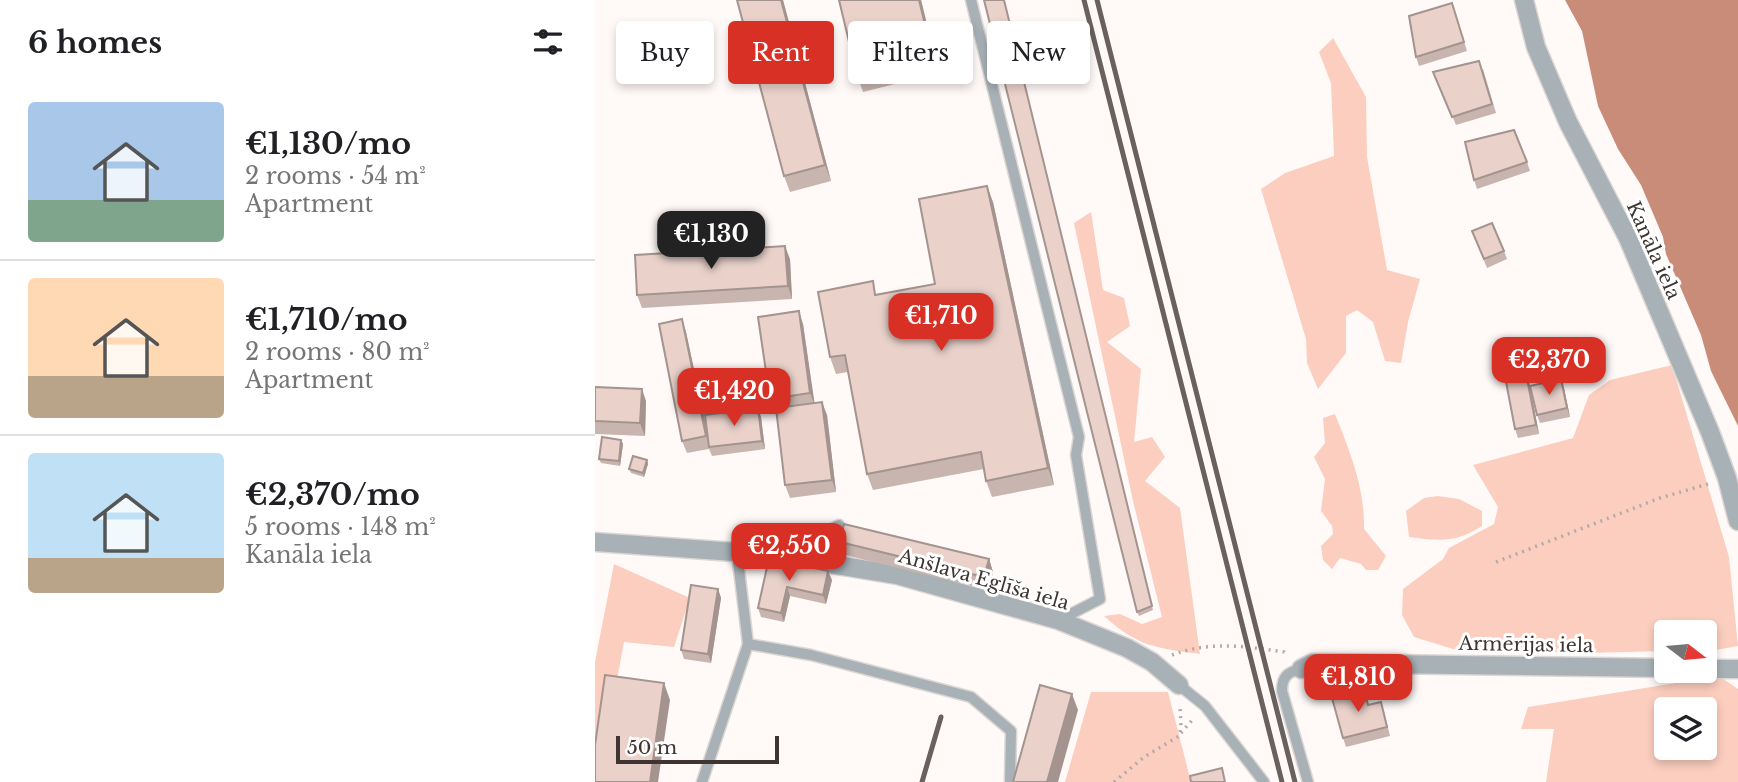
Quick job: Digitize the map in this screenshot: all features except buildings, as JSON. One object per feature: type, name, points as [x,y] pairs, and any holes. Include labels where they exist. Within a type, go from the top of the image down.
[{"type":"street","name":"Kanāla iela","points":[[1524,0],[1536,47],[1569,122],[1628,238],[1710,432],[1727,478],[1738,521]]},
{"type":"street","name":"Anšlava Eglīša iela","points":[[595,542],[776,555],[897,575],[1058,620],[1127,648],[1153,662],[1179,685]]},
{"type":"street","name":"Armērijas iela","points":[[1301,668],[1313,663],[1654,668]]},
{"type":"street","points":[[1717,669],[1738,669]]},
{"type":"lane","points":[[971,0],[1079,437],[1076,455],[1100,599],[1058,620]]},
{"type":"lane","points":[[776,555],[839,525]]},
{"type":"lane","points":[[702,782],[748,644],[737,553]]},
{"type":"lane","points":[[748,644],[811,655],[971,697],[1011,732],[1010,782]]},
{"type":"lane","points":[[1301,668],[1290,671],[1282,681],[1282,691],[1308,782]]},
{"type":"lane","points":[[1179,685],[1205,706],[1263,782]]},
{"type":"path","points":[[1496,562],[1660,498],[1727,478]]},
{"type":"path","points":[[1153,662],[1190,648],[1230,644],[1284,652],[1301,668]]},
{"type":"path","points":[[1179,685],[1179,736]]},
{"type":"path","points":[[1114,782],[1144,757],[1179,736],[1205,706]]},
{"type":"shaded area","points":[[1565,0],[1738,0],[1738,426],[1711,371],[1701,335],[1666,254],[1663,237],[1641,185],[1618,149],[1598,106],[1582,31]]},
{"type":"shaded area","points":[[1333,38],[1366,97],[1367,157],[1387,270],[1420,279],[1408,322],[1401,363],[1385,361],[1373,322],[1357,310],[1346,316],[1346,353],[1318,389],[1307,363],[1306,339],[1261,189],[1285,173],[1334,156],[1331,83],[1319,52]]},
{"type":"shaded area","points":[[1091,212],[1103,290],[1124,298],[1130,326],[1107,342],[1141,369],[1134,442],[1152,437],[1165,457],[1145,481],[1180,508],[1200,654],[1172,650],[1138,640],[1104,616],[1120,614],[1142,624],[1162,617],[1133,501],[1074,223]]},
{"type":"shaded area","points":[[1672,365],[1729,557],[1738,646],[1717,650],[1717,620],[1654,620],[1654,651],[1587,653],[1453,649],[1414,637],[1402,615],[1403,589],[1443,559],[1449,548],[1494,524],[1498,507],[1473,465],[1573,438],[1589,395],[1610,380]]},
{"type":"shaded area","points":[[1335,414],[1359,485],[1364,529],[1386,556],[1378,570],[1366,570],[1361,564],[1340,558],[1332,569],[1323,560],[1321,546],[1333,534],[1332,526],[1321,511],[1325,479],[1314,457],[1325,443],[1323,418]]},
{"type":"shaded area","points":[[1438,496],[1459,499],[1482,511],[1482,526],[1455,538],[1409,537],[1406,511],[1424,498]]},
{"type":"shaded area","points":[[614,564],[690,598],[674,647],[624,642],[598,782],[595,782],[595,662]]},
{"type":"shaded area","points":[[1719,676],[1738,689],[1738,782],[1546,782],[1554,729],[1521,729],[1528,707],[1676,683],[1717,683]]},
{"type":"shaded area","points":[[1091,692],[1168,692],[1191,782],[1065,782]]},
{"type":"railway","points":[[1084,0],[1282,782]]},
{"type":"railway","points":[[1097,0],[1295,782]]},
{"type":"railway","points":[[922,782],[941,717]]}]
